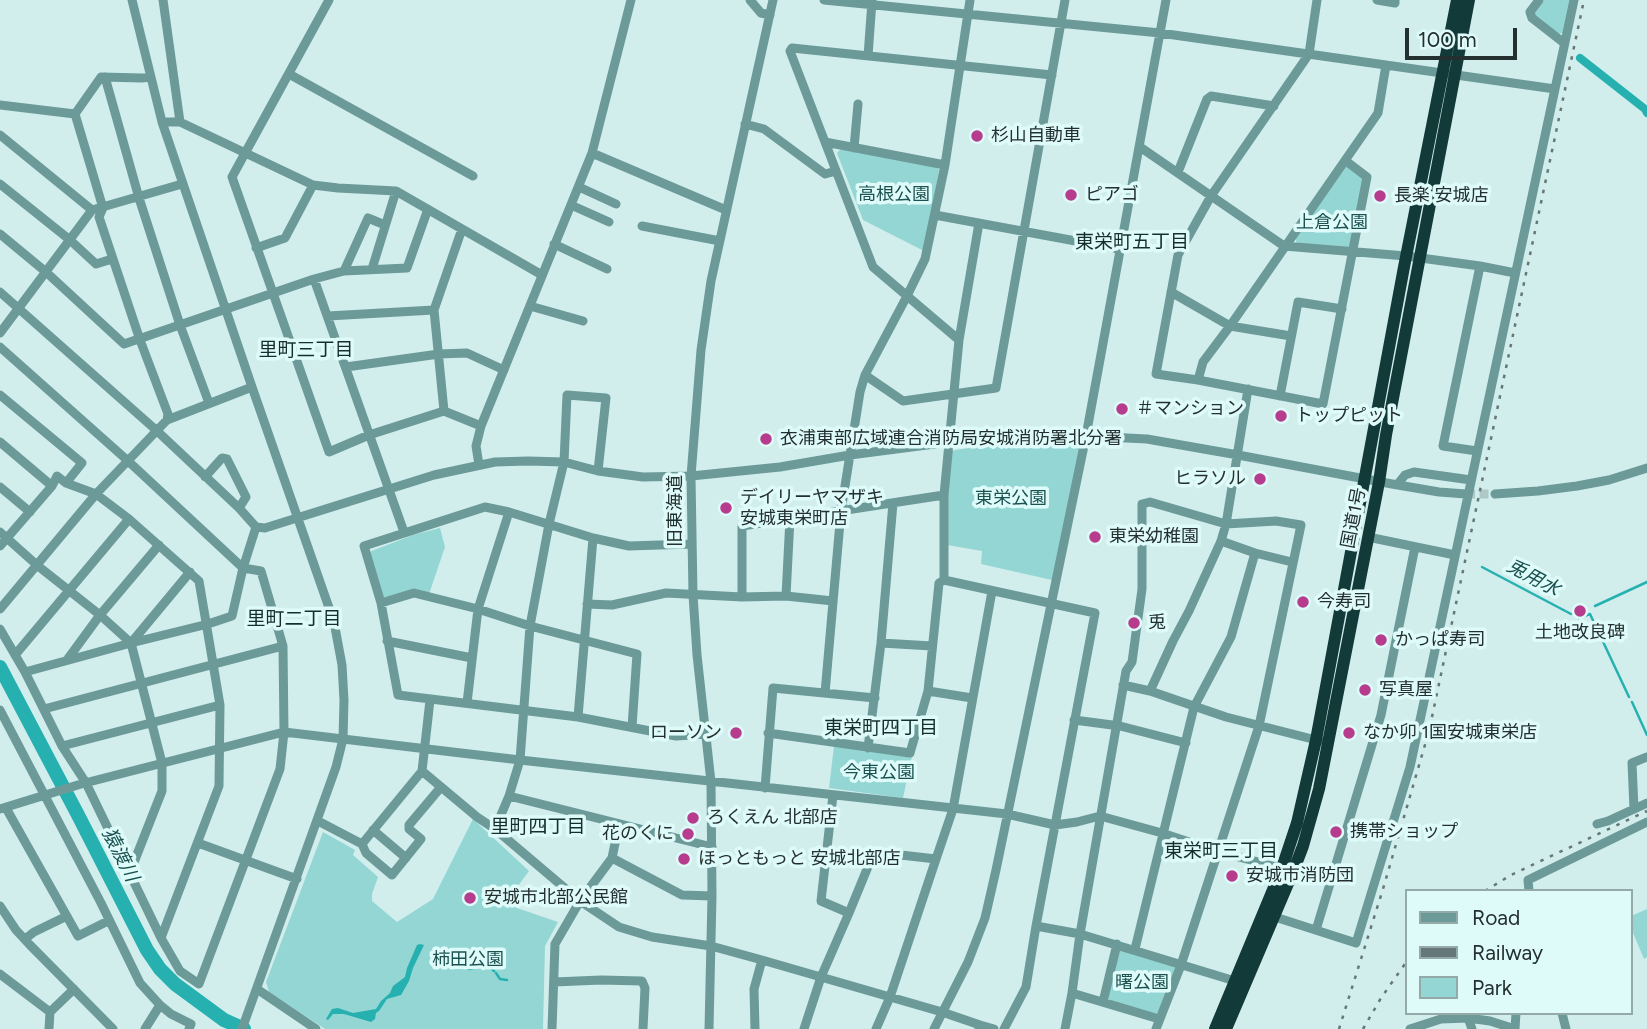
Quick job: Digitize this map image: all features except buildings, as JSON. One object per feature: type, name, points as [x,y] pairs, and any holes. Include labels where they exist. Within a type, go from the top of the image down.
[{"type":"highway","name":"国道1号","points":[[1214,1029],[1282,868],[1322,741],[1368,537],[1372,481],[1386,435],[1421,258],[1449,75],[1457,0]]},
{"type":"highway","name":"国道1号","points":[[1226,1029],[1303,846],[1319,789],[1322,741],[1372,481],[1406,256],[1469,0]]},
{"type":"street","points":[[132,0],[162,122],[334,622],[342,665],[343,739],[337,767],[242,1029]]},
{"type":"street","points":[[163,0],[180,122]]},
{"type":"street","points":[[329,0],[232,177],[329,452],[369,435],[444,411],[481,426]]},
{"type":"street","points":[[479,465],[476,446],[481,426],[592,153],[631,0]]},
{"type":"street","points":[[750,0],[761,13],[769,15]]},
{"type":"street","name":"旧東海道","points":[[709,1029],[711,782],[693,595],[691,476],[701,350],[711,281],[774,0]]},
{"type":"street","points":[[824,0],[1160,33],[1555,89]]},
{"type":"street","points":[[825,693],[841,511],[865,375],[925,260],[945,165],[970,0]]},
{"type":"street","points":[[865,375],[903,401],[996,388],[1065,0]]},
{"type":"street","points":[[934,1029],[968,962],[985,918],[1086,436],[1166,0]]},
{"type":"street","points":[[1317,0],[1309,54],[1211,196],[1178,255],[1156,374],[1323,404],[1367,177],[1346,160]]},
{"type":"street","points":[[1377,0],[1395,3],[1395,0]]},
{"type":"street","points":[[1539,0],[1530,12],[1532,18],[1564,43]]},
{"type":"street","points":[[1275,917],[1356,943],[1410,767],[1574,0]]},
{"type":"street","points":[[868,55],[872,3]]},
{"type":"street","points":[[959,340],[873,267],[790,51],[792,48],[1052,75]]},
{"type":"street","points":[[1198,380],[1203,362],[1378,113],[1386,65]]},
{"type":"street","points":[[289,74],[473,176]]},
{"type":"street","points":[[75,114],[101,77],[151,77]]},
{"type":"street","points":[[105,77],[139,198],[180,325],[209,403]]},
{"type":"street","points":[[1178,172],[1207,99],[1211,96],[1274,106]]},
{"type":"street","points":[[854,148],[858,104]]},
{"type":"street","points":[[0,105],[75,114]]},
{"type":"street","points":[[75,114],[103,208],[99,217],[168,414],[167,420]]},
{"type":"street","points":[[162,122],[180,122],[313,185],[396,191],[542,275]]},
{"type":"street","points":[[745,124],[764,129],[825,174],[836,171]]},
{"type":"street","points":[[0,135],[92,210]]},
{"type":"street","points":[[824,142],[945,165]]},
{"type":"street","points":[[1140,147],[1284,246],[1406,256],[1515,273]]},
{"type":"street","points":[[592,153],[726,211]]},
{"type":"street","points":[[0,184],[96,264],[112,259]]},
{"type":"street","points":[[0,332],[92,210],[182,184]]},
{"type":"street","points":[[257,248],[285,238],[313,185]]},
{"type":"street","points":[[579,187],[616,204]]},
{"type":"street","points":[[372,269],[396,191]]},
{"type":"street","points":[[571,205],[609,222]]},
{"type":"street","points":[[0,234],[124,344],[314,279],[344,271],[407,268],[428,209]]},
{"type":"street","points":[[935,215],[1119,249]]},
{"type":"street","points":[[344,271],[368,218],[385,225]]},
{"type":"street","points":[[944,579],[944,495],[959,340],[979,223]]},
{"type":"street","points":[[642,226],[720,241]]},
{"type":"street","points":[[444,411],[435,310],[462,229]]},
{"type":"street","points":[[554,244],[607,269]]},
{"type":"street","points":[[1477,451],[1443,446],[1480,266]]},
{"type":"street","points":[[314,279],[404,533]]},
{"type":"street","points":[[0,292],[156,430],[256,527],[265,528],[434,475],[479,465],[528,461],[564,462],[598,471],[643,477],[691,476],[780,467],[950,442],[1086,436],[1147,439],[1372,481],[1466,494]]},
{"type":"street","points":[[1171,292],[1230,326],[1291,336]]},
{"type":"street","points":[[1280,396],[1298,302],[1342,309]]},
{"type":"street","points":[[530,306],[583,321]]},
{"type":"street","points":[[328,316],[435,310]]},
{"type":"street","points":[[0,347],[243,568],[261,571],[283,646],[284,732],[280,769],[198,984],[180,971],[160,938],[83,784],[0,629]]},
{"type":"street","points":[[346,368],[439,354],[467,353],[504,370]]},
{"type":"street","points":[[0,609],[96,494],[167,420],[251,387]]},
{"type":"street","points":[[1150,691],[1221,541],[1248,389]]},
{"type":"street","points":[[0,395],[82,463],[66,482]]},
{"type":"street","points":[[495,829],[520,760],[530,626],[549,524],[564,462],[566,395],[606,398],[598,471]]},
{"type":"street","points":[[0,442],[52,486]]},
{"type":"street","points":[[205,477],[222,458],[227,459],[246,497],[239,508]]},
{"type":"street","points":[[1495,494],[1577,486],[1609,480],[1647,468]]},
{"type":"street","points":[[1397,485],[1405,475],[1414,472],[1471,480]]},
{"type":"street","points":[[129,875],[162,791],[162,763],[131,643],[100,615],[2,539],[30,512],[58,477],[96,494],[199,581],[220,705],[219,786],[160,938]]},
{"type":"street","points":[[0,487],[30,512]]},
{"type":"street","points":[[742,597],[742,526],[944,495]]},
{"type":"street","points":[[1065,1029],[1123,685],[1126,671],[1132,662],[1142,589],[1142,504],[1150,502],[1226,524],[1276,521],[1301,525],[1259,726],[1181,965],[1156,1029]]},
{"type":"street","points":[[868,748],[881,643],[893,503]]},
{"type":"street","points":[[691,544],[629,546],[485,507],[364,546],[381,603],[398,695],[578,717],[676,736],[706,734]]},
{"type":"street","points":[[467,703],[478,609],[509,512]]},
{"type":"street","points":[[786,596],[790,518]]},
{"type":"street","points":[[15,655],[128,519]]},
{"type":"street","points":[[25,672],[232,616],[256,527]]},
{"type":"street","points":[[1368,537],[1455,555]]},
{"type":"street","points":[[578,717],[593,538]]},
{"type":"street","points":[[1221,541],[1292,562]]},
{"type":"street","points":[[67,660],[100,615],[159,545]]},
{"type":"street","points":[[1316,930],[1381,715],[1415,547]]},
{"type":"street","points":[[1135,949],[1194,707],[1231,637],[1255,553]]},
{"type":"street","points":[[131,643],[190,572]]},
{"type":"street","points":[[944,579],[1095,613],[1026,987],[1004,1029]]},
{"type":"street","points":[[768,733],[910,753],[928,691],[939,583],[944,579]]},
{"type":"street","points":[[876,1029],[890,997],[953,808],[992,591]]},
{"type":"street","points":[[381,603],[414,593],[638,654],[632,727]]},
{"type":"street","points":[[587,604],[612,606],[666,593],[786,596],[833,601]]},
{"type":"street","points":[[387,641],[472,658]]},
{"type":"street","points":[[881,643],[932,646]]},
{"type":"street","points":[[44,709],[283,646]]},
{"type":"street","points":[[1123,685],[1259,726],[1322,741]]},
{"type":"street","points":[[765,788],[773,688],[875,698]]},
{"type":"street","points":[[928,691],[972,698]]},
{"type":"street","points":[[362,844],[422,771],[430,700]]},
{"type":"street","points":[[62,746],[220,705]]},
{"type":"street","points":[[0,710],[140,983],[171,1014],[191,1024],[189,1029]]},
{"type":"street","points":[[1074,720],[1121,726],[1186,743]]},
{"type":"street","points":[[0,732],[10,728]]},
{"type":"street","points":[[108,921],[78,936],[3,809],[83,784],[284,732],[1007,814],[1055,825],[1100,816],[1282,868]]},
{"type":"street","points":[[1634,809],[1632,762],[1647,757]]},
{"type":"street","points":[[422,771],[580,901],[620,927],[652,937],[710,946],[762,960],[994,1029]]},
{"type":"street","points":[[318,821],[362,844],[366,853],[392,875],[421,839],[409,829],[409,825],[441,787]]},
{"type":"street","points":[[833,795],[820,897],[821,901],[849,913]]},
{"type":"street","points":[[509,796],[712,847]]},
{"type":"street","points":[[1597,824],[1647,803]]},
{"type":"street","points":[[1529,889],[1528,880],[1647,822]]},
{"type":"street","points":[[552,1029],[555,944],[580,901],[612,858],[619,824]]},
{"type":"street","points":[[373,830],[406,858]]},
{"type":"street","points":[[198,843],[297,879]]},
{"type":"street","points":[[804,1029],[821,977],[874,852],[936,859]]},
{"type":"street","points":[[612,858],[682,895],[712,896]]},
{"type":"street","points":[[0,906],[24,939],[113,1029]]},
{"type":"street","points":[[24,939],[67,916]]},
{"type":"street","points":[[1036,926],[1117,944],[1235,981]]},
{"type":"street","points":[[1103,1002],[1117,944]]},
{"type":"street","points":[[755,1029],[754,989],[762,960]]},
{"type":"street","points":[[0,976],[50,1012]]},
{"type":"street","points":[[554,982],[642,981],[645,988],[643,1029]]},
{"type":"street","points":[[49,1029],[50,1012],[74,989]]},
{"type":"street","points":[[257,989],[316,1029]]},
{"type":"street","points":[[1072,993],[1159,1019]]},
{"type":"street","points":[[145,1029],[160,1005]]},
{"type":"street","points":[[1413,1028],[1441,1019],[1468,1018],[1515,1029]]},
{"type":"street","points":[[1468,1018],[1472,1029]]},
{"type":"green space","points":[[1544,0],[1571,0],[1563,33],[1558,34],[1536,18],[1535,13]]},
{"type":"green space","name":"高根公園","points":[[841,149],[936,166],[939,170],[924,251],[863,220],[837,153]]},
{"type":"green space","name":"上倉公園","points":[[1348,166],[1363,177],[1352,244],[1348,248],[1297,243],[1295,238]]},
{"type":"green space","name":"東栄公園","points":[[1082,439],[1052,580],[981,564],[982,551],[947,545],[946,496],[952,452],[1018,441]]},
{"type":"green space","points":[[440,528],[445,547],[429,594],[414,590],[381,598],[369,552]]},
{"type":"green space","name":"今東公園","points":[[834,746],[912,756],[903,798],[829,788]]},
{"type":"green space","name":"柿田公園","points":[[473,819],[529,871],[507,901],[517,908],[558,922],[545,946],[543,1029],[325,1029],[269,992],[266,982],[323,832],[355,850],[353,855],[378,877],[372,901],[397,922],[433,899]]},
{"type":"green space","points":[[1647,909],[1647,957],[1644,959],[1633,933],[1633,915]]},
{"type":"green space","name":"曙公園","points":[[1121,949],[1174,965],[1158,1013],[1154,1015],[1108,1000],[1117,951]]},
{"type":"shaded area","points":[[417,945],[424,945],[401,995],[387,999],[376,1013],[375,1019],[371,1022],[344,1014],[333,1014],[326,1019],[332,1009],[338,1008],[353,1013],[376,1009],[393,986],[405,977]]},
{"type":"waterway","points":[[1580,58],[1647,113]]},
{"type":"waterway","name":"兎用水","points":[[1482,567],[1571,614]]},
{"type":"waterway","points":[[1595,606],[1647,582]]},
{"type":"waterway","name":"兎用水","points":[[1579,618],[1590,614],[1629,697]]},
{"type":"waterway","name":"猿渡川","points":[[0,667],[147,950],[175,984],[224,1020],[244,1029]]},
{"type":"waterway","name":"兎用水","points":[[1632,702],[1647,735]]},
{"type":"waterway","points":[[461,967],[473,968]]},
{"type":"waterway","points":[[478,967],[491,968],[494,971]]},
{"type":"waterway","points":[[496,973],[500,979],[507,980]]},
{"type":"tunnel","points":[[1466,494],[1495,494]]},
{"type":"railway","points":[[1339,1029],[1429,731],[1584,0]]},
{"type":"railway","points":[[1488,889],[1511,875],[1647,811]]},
{"type":"railway","points":[[1363,1029],[1406,962]]},
{"type":"place","name":"杉山自動車","points":[[977,136]]},
{"type":"place","name":"ピアゴ","points":[[1071,195]]},
{"type":"place","name":"長楽 安城店","points":[[1380,196]]},
{"type":"place","name":"＃マンション","points":[[1122,409]]},
{"type":"place","name":"トップピット","points":[[1281,416]]},
{"type":"place","name":"衣浦東部広域連合消防局安城消防署北分署","points":[[766,439]]},
{"type":"place","name":"ヒラソル","points":[[1260,479]]},
{"type":"place","name":"デイリーヤマザキ 安城東栄町店","points":[[726,508]]},
{"type":"place","name":"東栄幼稚園","points":[[1095,537]]},
{"type":"place","name":"今寿司","points":[[1303,602]]},
{"type":"place","name":"土地改良碑","points":[[1580,611]]},
{"type":"place","name":"兎","points":[[1134,623]]},
{"type":"place","name":"かっぱ寿司","points":[[1381,640]]},
{"type":"place","name":"写真屋","points":[[1365,690]]},
{"type":"place","name":"ローソン","points":[[736,733]]},
{"type":"place","name":"なか卯 1国安城東栄店","points":[[1349,733]]},
{"type":"place","name":"ろくえん 北部店","points":[[693,818]]},
{"type":"place","name":"携帯ショップ","points":[[1336,832]]},
{"type":"place","name":"花のくに","points":[[688,834]]},
{"type":"place","name":"ほっともっと 安城北部店","points":[[684,859]]},
{"type":"place","name":"安城市消防団","points":[[1232,876]]},
{"type":"place","name":"安城市北部公民館","points":[[470,898]]},
{"type":"district","name":"東栄町五丁目","points":[[1132,242]]},
{"type":"district","name":"里町三丁目","points":[[306,350]]},
{"type":"district","name":"里町二丁目","points":[[294,619]]},
{"type":"district","name":"東栄町四丁目","points":[[881,728]]},
{"type":"district","name":"里町四丁目","points":[[538,827]]},
{"type":"district","name":"東栄町三丁目","points":[[1221,851]]}]
